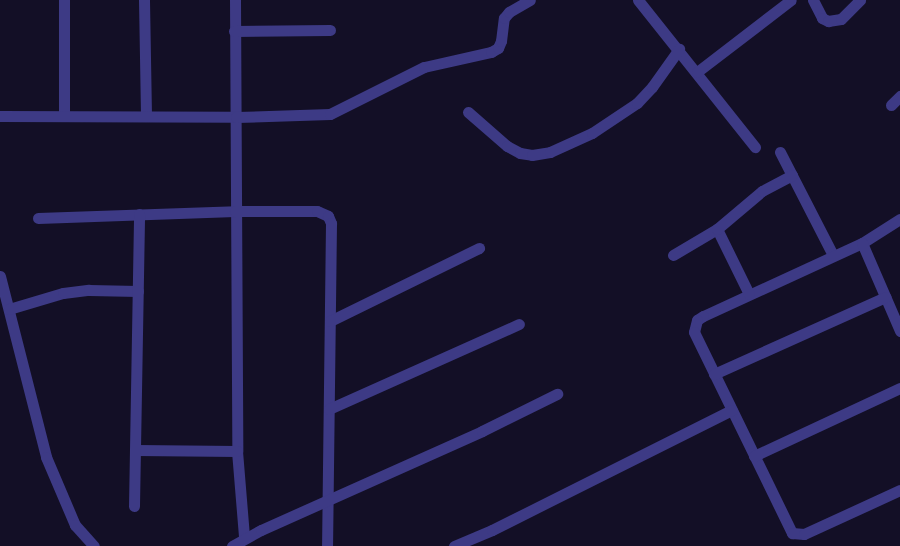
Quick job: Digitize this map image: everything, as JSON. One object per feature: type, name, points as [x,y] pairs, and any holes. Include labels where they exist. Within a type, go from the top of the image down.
[{"type":"street","points":[[64,0],[64,116]]},
{"type":"street","points":[[144,0],[146,116]]},
{"type":"street","points":[[235,0],[237,451],[244,537]]},
{"type":"street","points":[[0,116],[236,117],[330,114],[424,67],[491,52],[498,48],[501,41],[504,18],[509,12],[530,0]]},
{"type":"street","points":[[638,0],[679,49],[755,147]]},
{"type":"street","points":[[697,72],[791,0]]},
{"type":"street","points":[[813,0],[822,18],[828,21],[841,19],[860,0]]},
{"type":"street","points":[[234,31],[330,30]]},
{"type":"street","points":[[468,112],[508,146],[520,153],[532,155],[550,152],[592,133],[637,103],[652,87],[679,49]]},
{"type":"street","points":[[891,105],[900,96]]},
{"type":"street","points":[[780,152],[833,255]]},
{"type":"street","points":[[673,255],[717,229],[762,191],[792,175]]},
{"type":"street","points":[[38,218],[317,210],[328,216],[331,223],[326,502],[327,546]]},
{"type":"street","points":[[134,506],[139,214]]},
{"type":"street","points":[[900,219],[862,243],[703,316],[694,326],[694,332],[792,533],[798,535],[900,490]]},
{"type":"street","points":[[717,229],[749,294]]},
{"type":"street","points":[[862,243],[900,331]]},
{"type":"street","points":[[330,320],[479,248]]},
{"type":"street","points":[[0,276],[46,457],[75,525],[94,546]]},
{"type":"street","points":[[9,309],[63,293],[89,290],[138,291]]},
{"type":"street","points":[[714,374],[885,297]]},
{"type":"street","points":[[329,409],[519,324]]},
{"type":"street","points":[[754,456],[900,388]]},
{"type":"street","points":[[232,546],[244,537],[326,502],[557,394]]},
{"type":"street","points":[[454,546],[492,530],[732,410]]},
{"type":"street","points":[[136,450],[237,451]]}]
